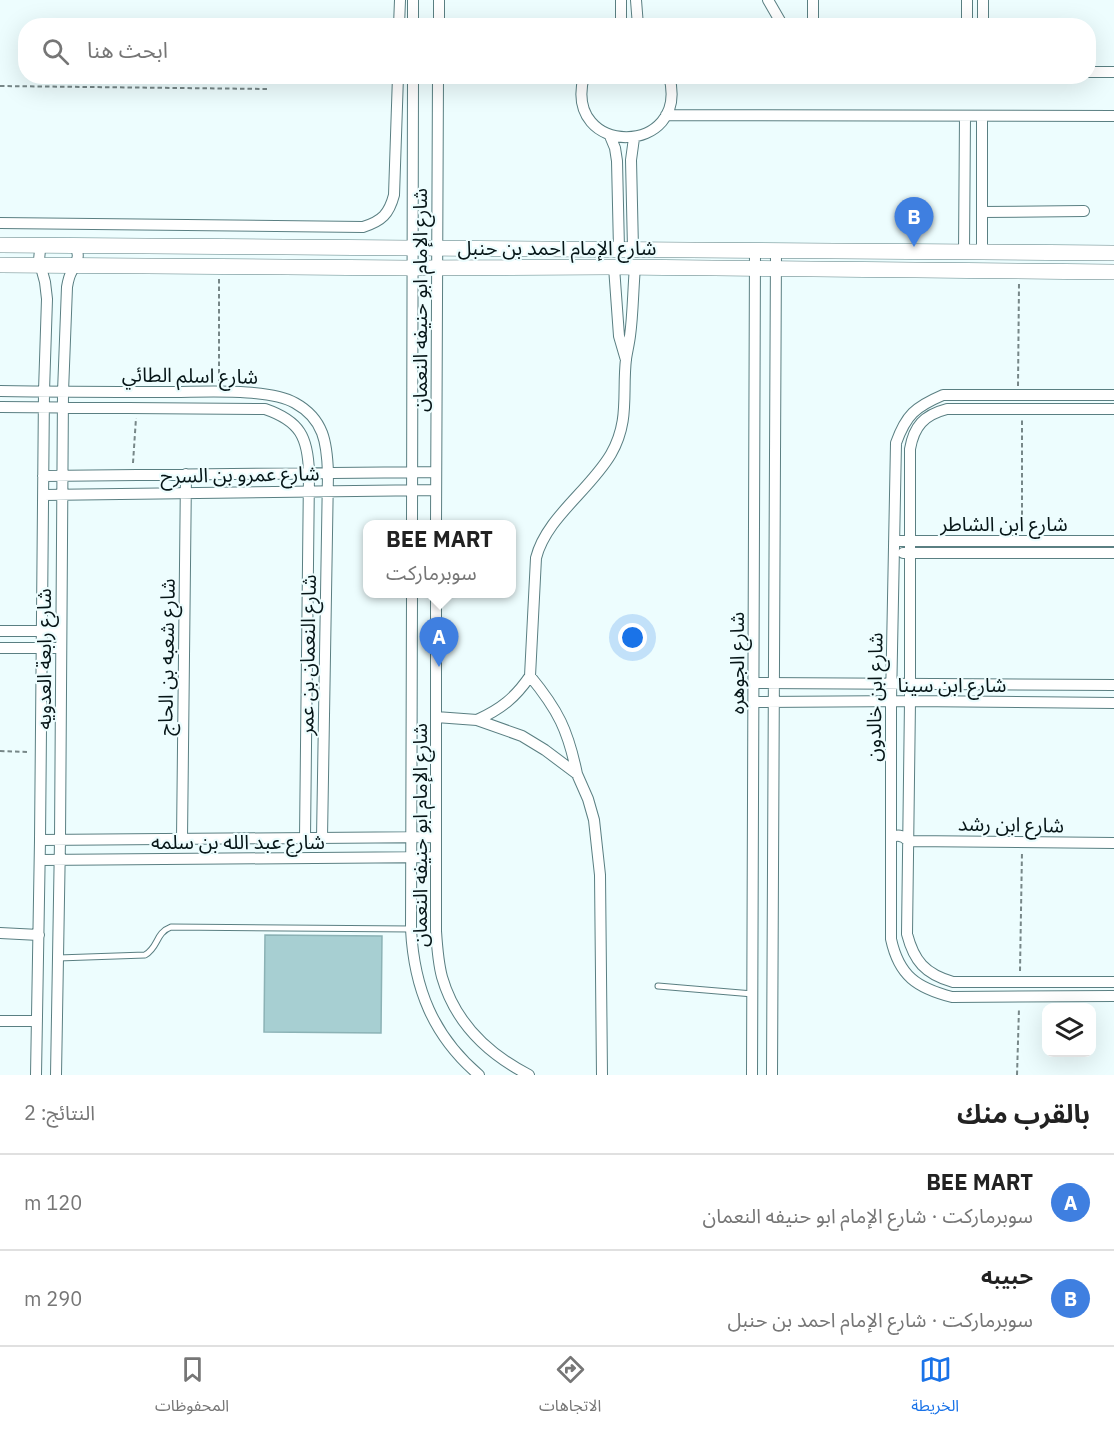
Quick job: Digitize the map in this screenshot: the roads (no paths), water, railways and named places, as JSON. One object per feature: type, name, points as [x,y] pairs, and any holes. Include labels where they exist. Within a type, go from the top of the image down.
[{"type":"street","points":[[399,18],[400,0]]},
{"type":"street","points":[[413,0],[413,18]]},
{"type":"street","points":[[439,0],[439,18]]},
{"type":"street","points":[[621,0],[621,18]]},
{"type":"street","points":[[636,0],[637,18]]},
{"type":"street","points":[[768,0],[778,18]]},
{"type":"street","points":[[813,0],[813,18]]},
{"type":"street","points":[[967,0],[967,18]]},
{"type":"street","points":[[983,0],[983,18]]},
{"type":"street","points":[[1096,72],[1114,72]]},
{"type":"street","points":[[0,223],[363,226],[375,223],[391,207],[394,195],[398,84]]},
{"type":"street","name":"شارع الإمام ابو حنيفه النعمان","points":[[412,520],[413,84]]},
{"type":"street","name":"شارع الإمام ابو حنيفه النعمان","points":[[436,520],[438,84]]},
{"type":"street","points":[[582,84],[582,105],[588,118],[598,129],[610,136],[622,138],[634,138],[658,125],[670,106],[671,84]]},
{"type":"street","points":[[666,115],[1114,116]]},
{"type":"street","points":[[964,252],[965,116]]},
{"type":"street","points":[[982,116],[982,252]]},
{"type":"street","points":[[610,136],[617,161],[626,249]]},
{"type":"street","points":[[626,249],[630,160],[634,138]]},
{"type":"street","points":[[982,212],[1084,211]]},
{"type":"street","name":"شارع الإمام احمد بن حنبل","points":[[0,245],[1114,253]]},
{"type":"street","name":"شارع رابعة العدويه","points":[[36,1075],[47,291],[39,255],[43,246]]},
{"type":"street","name":"شارع رابعة العدويه","points":[[56,1075],[62,648],[62,407],[67,287],[78,257],[75,246]]},
{"type":"street","name":"شارع الجوهره","points":[[752,1075],[755,250]]},
{"type":"street","name":"شارع الجوهره","points":[[772,1075],[776,250]]},
{"type":"street","points":[[1044,272],[1045,252]]},
{"type":"street","name":"شارع الإمام احمد بن حنبل","points":[[0,265],[634,267],[1114,272]]},
{"type":"street","points":[[614,267],[619,336],[626,360]]},
{"type":"street","points":[[477,720],[507,703],[530,676],[536,558],[539,547],[549,529],[599,470],[620,434],[624,414],[626,360],[632,323],[634,267]]},
{"type":"street","name":"شارع اسلم الطائي","points":[[0,391],[267,394],[282,397],[296,403],[317,423],[328,450],[328,473]]},
{"type":"street","name":"شارع ابن خالدون","points":[[1114,396],[943,395],[926,402],[902,425],[896,443],[891,684],[891,939],[894,954],[905,973],[922,987],[952,997],[1114,996]]},
{"type":"street","points":[[1020,396],[1023,410]]},
{"type":"street","name":"شارع اسلم الطائي","points":[[0,407],[265,409],[281,414],[295,425],[304,440],[309,456],[309,473]]},
{"type":"street","name":"شارع ابن خالدون","points":[[1114,409],[947,409],[925,418],[912,438],[910,449],[907,934],[910,948],[917,960],[939,978],[953,982],[1114,982]]},
{"type":"street","name":"شارع عمرو بن السرح","points":[[44,476],[436,472]]},
{"type":"street","name":"شارع النعمان بن عمر","points":[[305,838],[309,473]]},
{"type":"street","name":"شارع النعمان بن عمر","points":[[322,838],[328,473]]},
{"type":"street","name":"شارع شعبه بن الحاج","points":[[182,839],[186,474]]},
{"type":"street","name":"شارع عمرو بن السرح","points":[[43,495],[436,490]]},
{"type":"street","name":"شارع ابن الشاطر","points":[[894,541],[1025,545],[1114,553]]},
{"type":"street","name":"شارع ابن الشاطر","points":[[894,553],[1114,541]]},
{"type":"street","name":"شارع الإمام ابو حنيفه النعمان","points":[[412,598],[412,954],[417,978],[436,1025],[466,1064],[479,1075]]},
{"type":"street","name":"شارع الإمام ابو حنيفه النعمان","points":[[436,598],[437,954],[442,977],[460,1016],[491,1052],[529,1075]]},
{"type":"street","points":[[0,631],[62,631]]},
{"type":"street","points":[[0,648],[62,648]]},
{"type":"street","points":[[530,676],[562,721],[572,747],[577,774],[594,820],[600,875],[602,1075]]},
{"type":"street","name":"شارع ابن سينا","points":[[754,684],[1114,685]]},
{"type":"street","name":"شارع ابن سينا","points":[[754,702],[1114,703]]},
{"type":"street","points":[[436,717],[477,720],[522,736],[577,774]]},
{"type":"street","name":"شارع ابن رشد","points":[[891,843],[898,835],[908,841],[1114,843]]},
{"type":"street","name":"شارع عبد الله بن سلمه","points":[[40,840],[436,837]]},
{"type":"street","name":"شارع عبد الله بن سلمه","points":[[40,860],[436,857]]},
{"type":"street","points":[[0,933],[39,935]]},
{"type":"street","points":[[1019,996],[1020,982]]},
{"type":"street","points":[[0,1021],[37,1021]]},
{"type":"lane","points":[[58,957],[145,955],[153,950],[161,932],[171,927],[411,929]]},
{"type":"lane","points":[[658,986],[753,994]]},
{"type":"place","name":"حبيبه","points":[[914,247]]},
{"type":"place","name":"BEE MART","points":[[439,667]]}]
